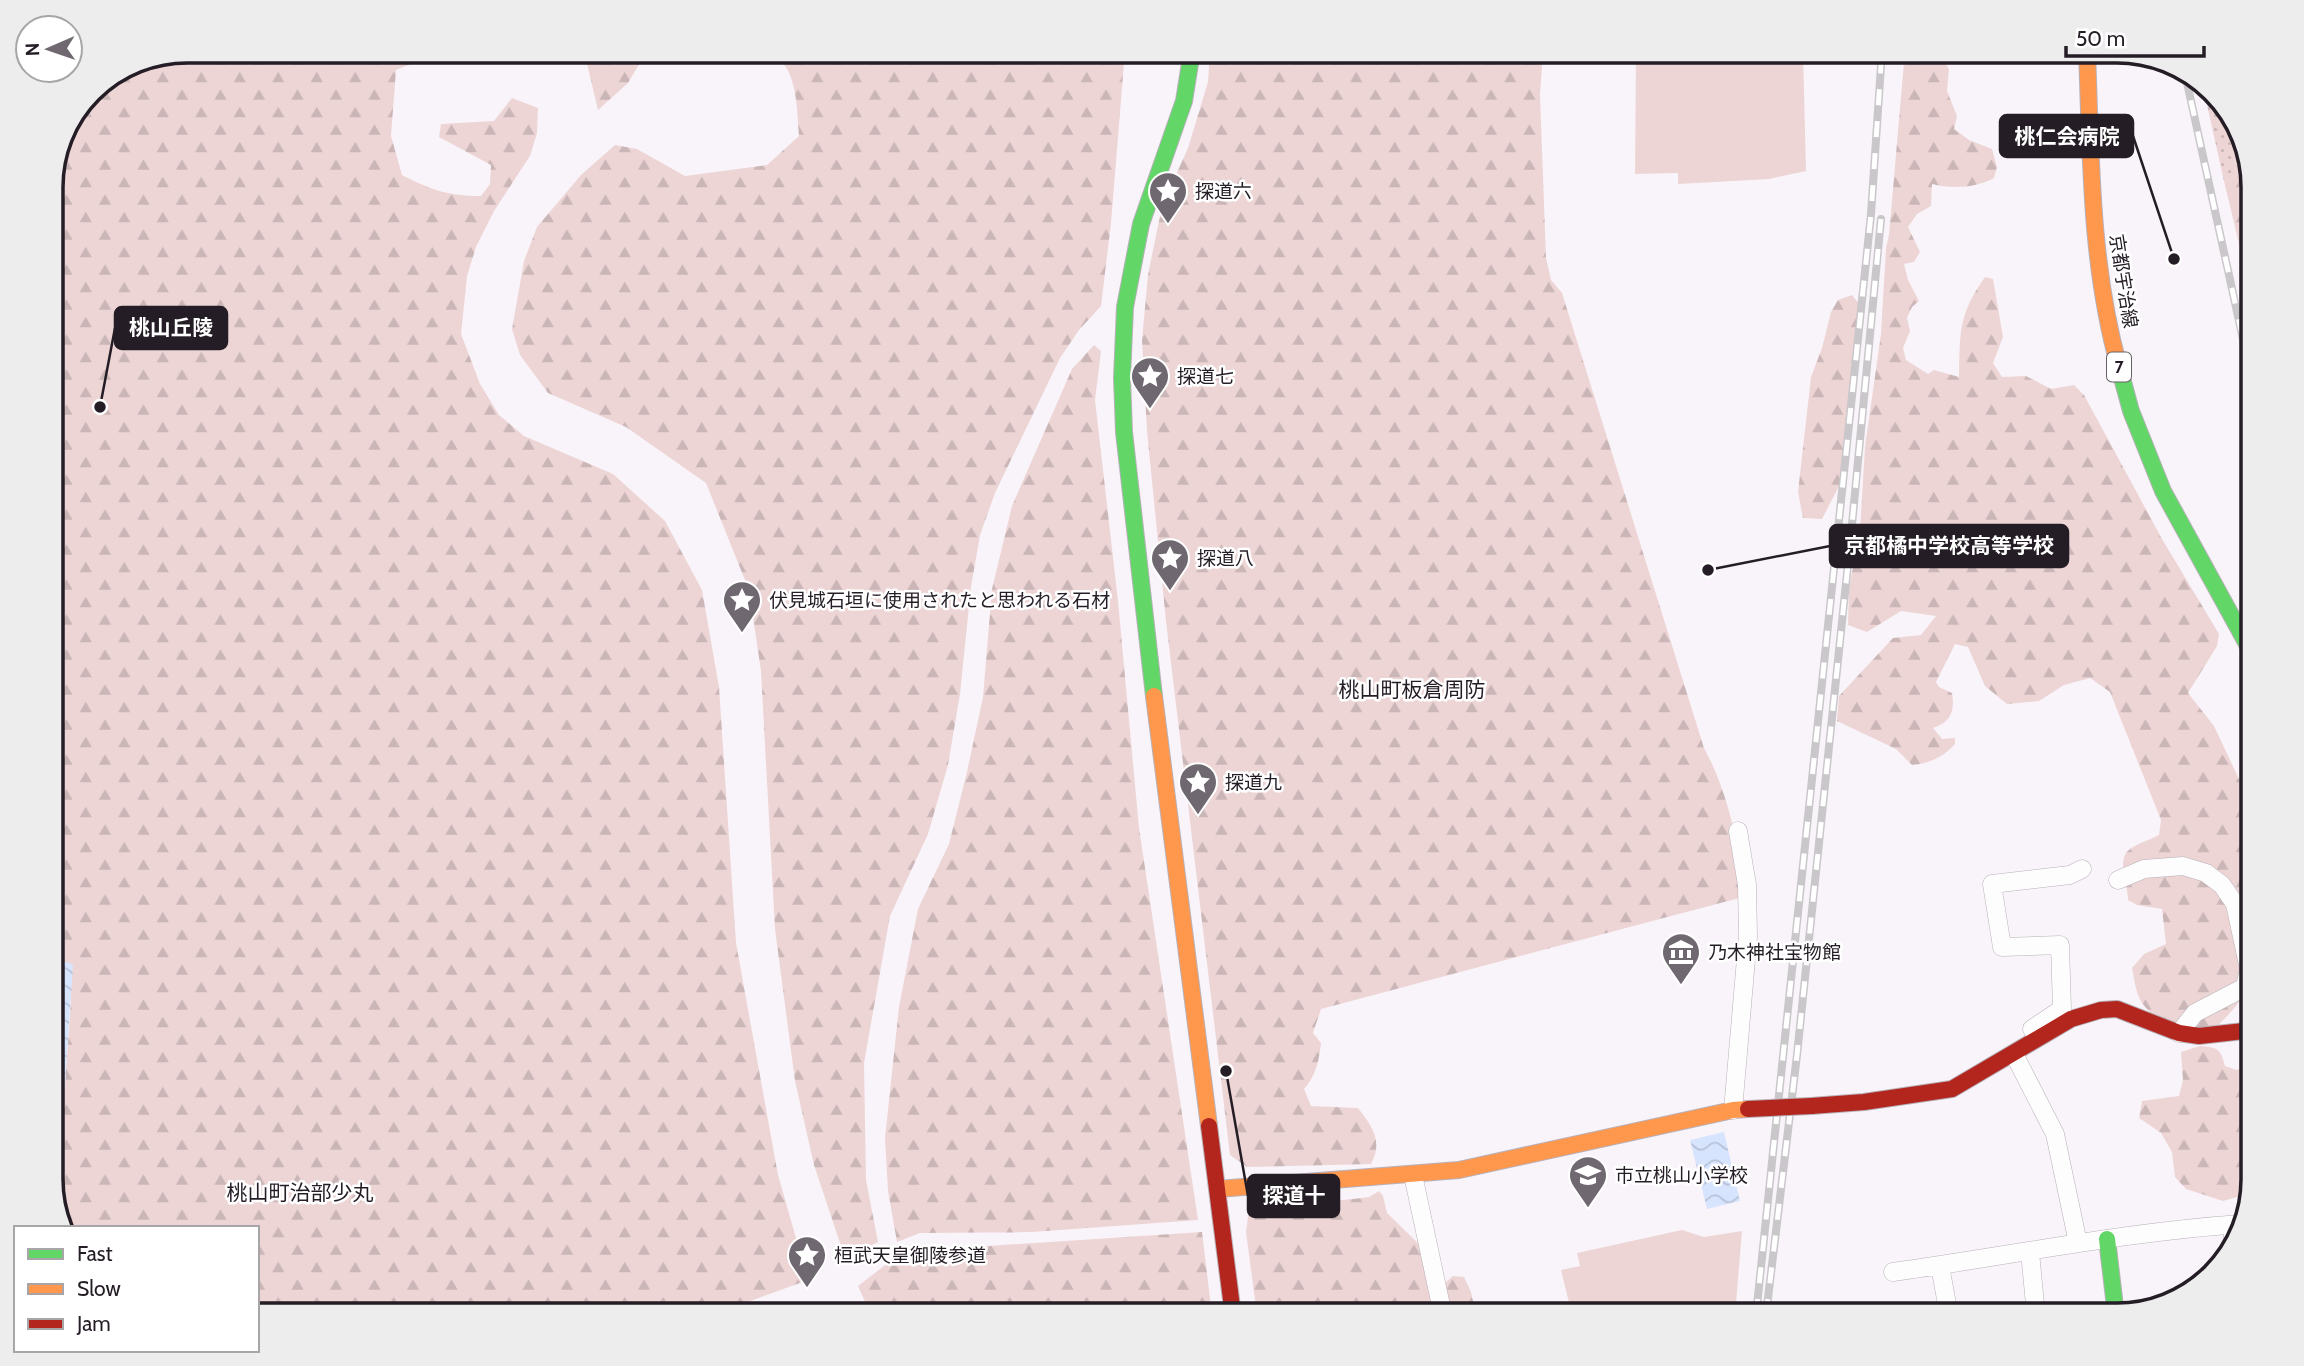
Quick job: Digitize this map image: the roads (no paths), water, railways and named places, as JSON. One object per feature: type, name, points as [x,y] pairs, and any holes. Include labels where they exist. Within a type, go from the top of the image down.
[{"type":"street","points":[[1190,63],[1184,101],[1141,224],[1135,249],[1125,307],[1122,377],[1124,432],[1161,755],[1232,1303]]},
{"type":"street","name":"京都宇治線","points":[[2087,63],[2094,227],[2109,333],[2132,411],[2163,491],[2241,633]]},
{"type":"street","points":[[1738,831],[1747,885],[1748,936],[1741,1110]]},
{"type":"street","points":[[2118,880],[2144,869],[2183,866],[2206,873],[2222,885],[2235,904],[2241,932]]},
{"type":"street","points":[[2039,1039],[2032,1029],[2062,1009],[2060,945],[2002,947],[1992,884],[2070,875],[2082,869]]},
{"type":"street","points":[[2179,1033],[2195,1013],[2241,989]]},
{"type":"street","points":[[1218,1189],[1459,1170],[1741,1110],[1864,1102],[1952,1089],[2071,1019],[2101,1010],[2117,1009],[2179,1033],[2199,1037],[2241,1032]]},
{"type":"street","points":[[2014,1054],[2055,1135],[2078,1242]]},
{"type":"street","points":[[1413,1175],[1440,1303]]},
{"type":"street","points":[[1893,1272],[2078,1242],[2233,1224]]},
{"type":"street","points":[[2107,1239],[2115,1303]]},
{"type":"street","points":[[2029,1252],[2035,1303]]},
{"type":"street","points":[[1940,1266],[1947,1303]]},
{"type":"water","points":[[63,962],[73,965],[63,1112]]},
{"type":"water","points":[[1724,1132],[1740,1201],[1707,1209],[1690,1140]]},
{"type":"railway","points":[[1757,1303],[1871,214],[1881,63]]},
{"type":"railway","points":[[2188,86],[2241,330]]},
{"type":"railway","points":[[1767,1303],[1797,1055],[1881,219]]},
{"type":"place","name":"探道六","points":[[1168,225]]},
{"type":"place","name":"桃仁会病院","points":[[2174,259]]},
{"type":"place","name":"桃山丘陵","points":[[100,407]]},
{"type":"place","name":"探道七","points":[[1150,410]]},
{"type":"place","name":"京都橘中学校高等学校","points":[[1708,570]]},
{"type":"place","name":"探道八","points":[[1170,592]]},
{"type":"place","name":"伏見城石垣に使用されたと思われる石材","points":[[742,634]]},
{"type":"place","name":"探道九","points":[[1198,816]]},
{"type":"place","name":"乃木神社宝物館","points":[[1681,986]]},
{"type":"place","name":"探道十","points":[[1226,1071]]},
{"type":"place","name":"市立桃山小学校","points":[[1588,1209]]},
{"type":"place","name":"桓武天皇御陵参道","points":[[807,1289]]},
{"type":"district","name":"桃山町板倉周防","points":[[1412,690]]},
{"type":"district","name":"桃山町治部少丸","points":[[300,1193]]}]
